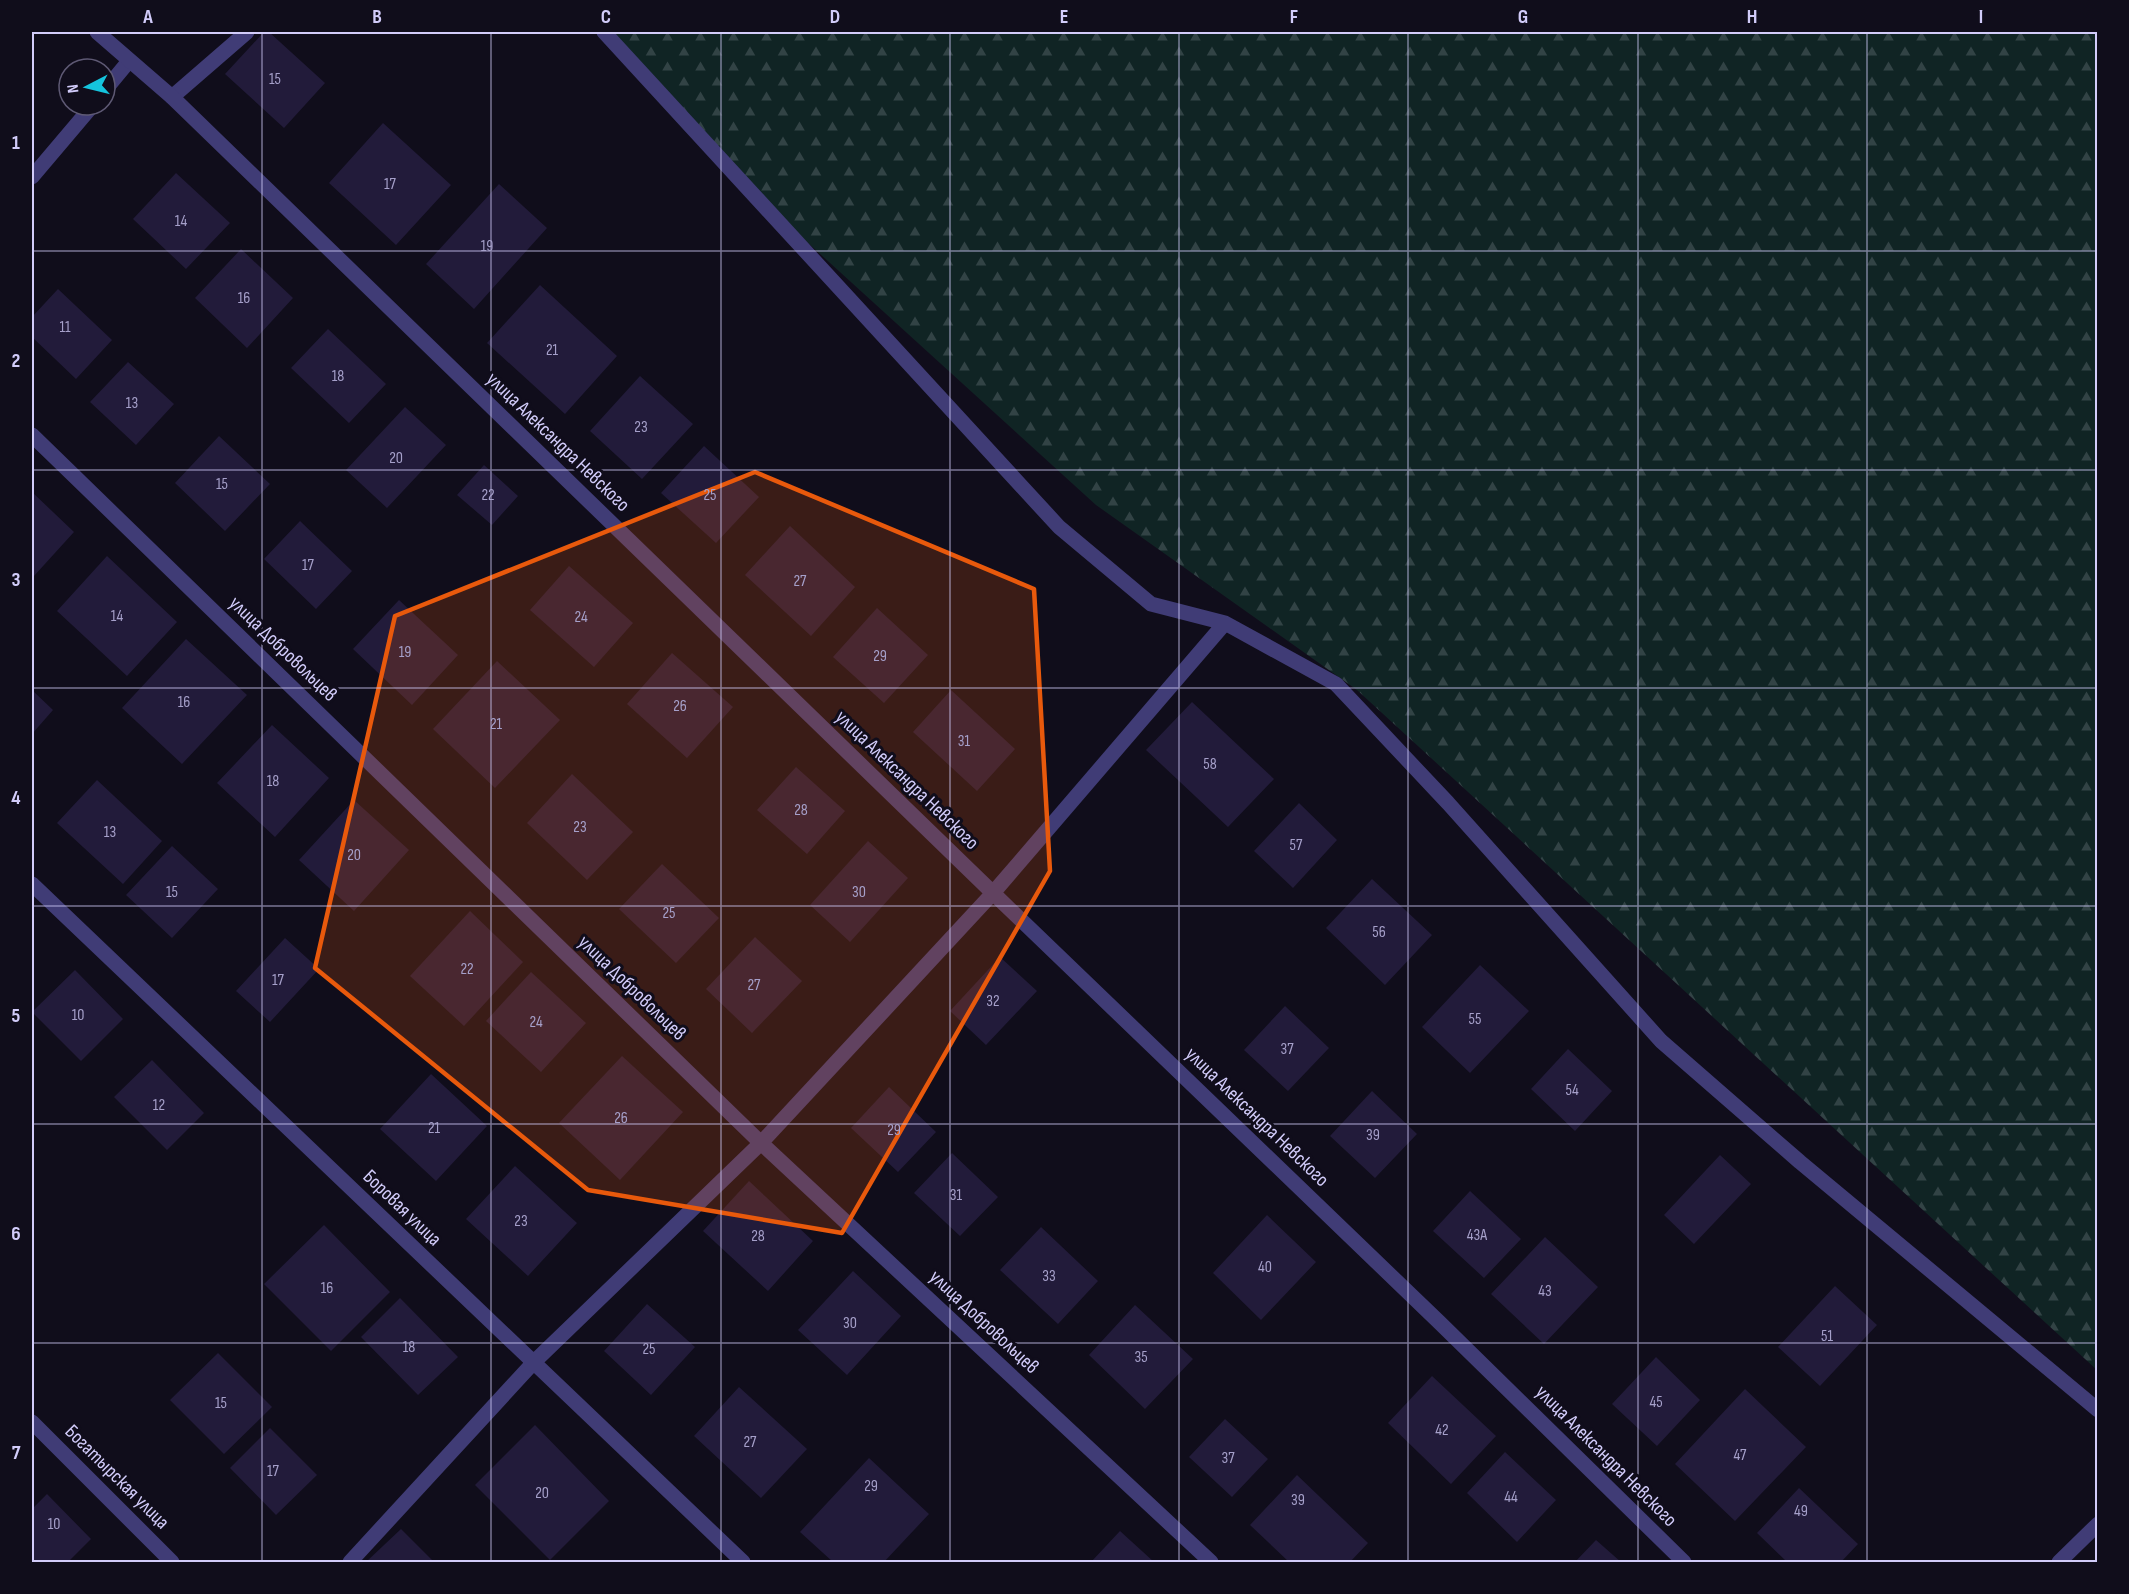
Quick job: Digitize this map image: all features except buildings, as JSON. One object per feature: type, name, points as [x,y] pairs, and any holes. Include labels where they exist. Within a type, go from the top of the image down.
[{"type":"street","name":"улица Александра Невского","points":[[97,32],[172,97],[1439,1322],[1684,1563]]},
{"type":"street","points":[[172,97],[247,32]]},
{"type":"street","points":[[604,32],[1059,527],[1152,604],[1225,623],[1336,684],[1456,812],[1661,1041],[1800,1162],[2097,1410]]},
{"type":"street","points":[[117,76],[129,61]]},
{"type":"street","points":[[32,177],[83,117]]},
{"type":"street","name":"улица Добровольцев","points":[[32,435],[761,1143],[1210,1563]]},
{"type":"street","points":[[350,1563],[534,1362],[761,1143],[993,893],[1225,623]]},
{"type":"street","name":"Боровая улица","points":[[32,884],[743,1563]]},
{"type":"street","name":"Богатырская улица","points":[[32,1422],[172,1563]]},
{"type":"street","points":[[2059,1563],[2097,1524]]},
{"type":"highlighted area","points":[[755,472],[1034,589],[1050,871],[842,1233],[588,1190],[315,968],[395,616]]},
{"type":"green space","points":[[597,32],[2097,32],[2097,1370],[1357,690],[1096,505],[685,131]]}]
